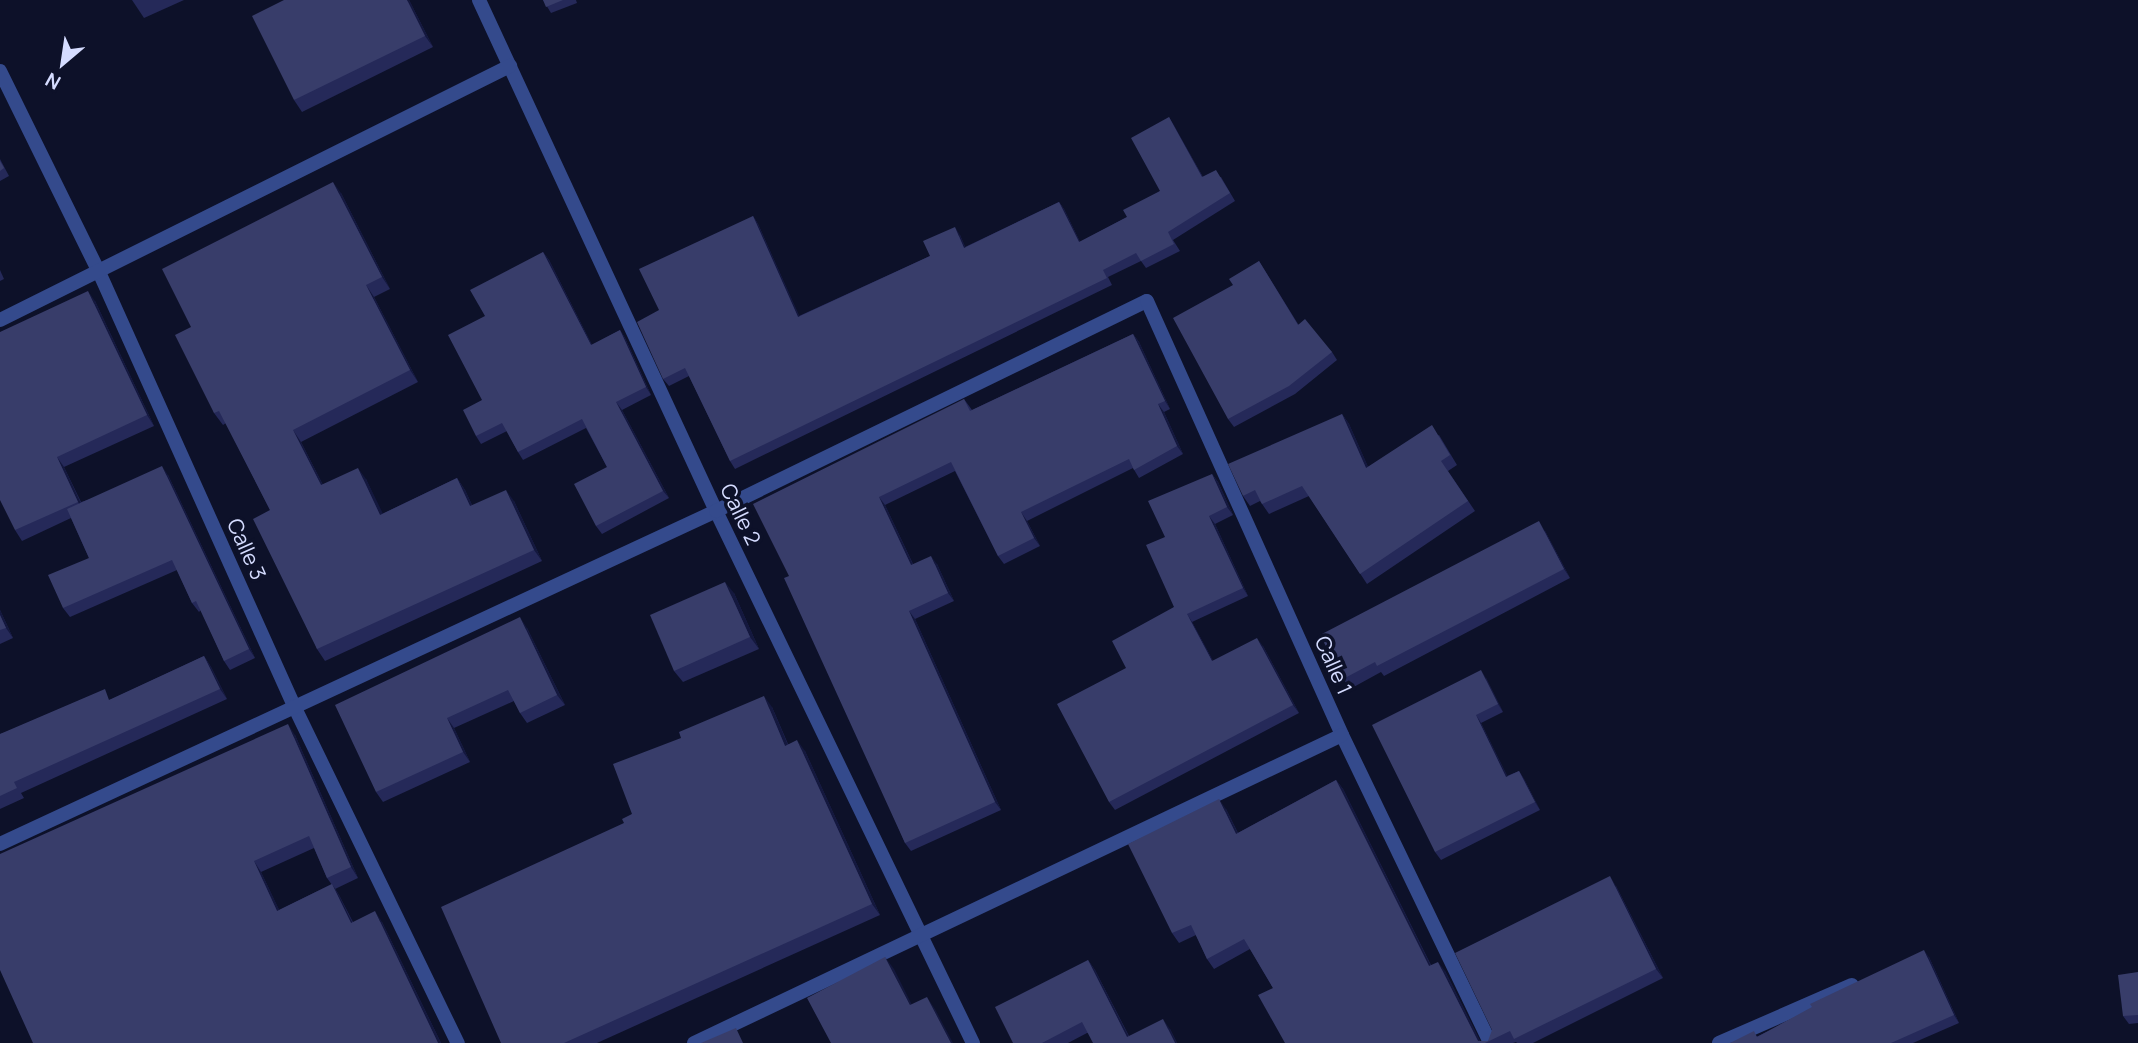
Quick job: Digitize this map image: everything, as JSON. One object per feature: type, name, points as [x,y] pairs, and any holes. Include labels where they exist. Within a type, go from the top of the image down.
[{"type":"street","name":"Calle 2","points":[[479,0],[716,511],[973,1043]]},
{"type":"street","points":[[0,320],[510,66]]},
{"type":"street","name":"Calle 3","points":[[0,71],[99,272],[294,706],[458,1043]]},
{"type":"street","name":"Calle 1","points":[[716,511],[1147,301],[1342,735],[1490,1043]]},
{"type":"street","points":[[0,844],[716,511]]},
{"type":"street","points":[[694,1043],[1342,735]]},
{"type":"street","points":[[1719,1043],[1860,982]]},
{"type":"building","points":[[284,0],[407,0],[425,36],[294,100],[252,16]]},
{"type":"building","points":[[543,0],[563,0],[546,7]]},
{"type":"building","points":[[1169,117],[1202,177],[1216,170],[1230,193],[1168,232],[1174,244],[1141,261],[1136,253],[1103,270],[1107,278],[730,461],[685,368],[663,379],[637,322],[659,310],[639,269],[753,216],[798,317],[930,256],[923,241],[955,227],[964,248],[1059,202],[1079,242],[1127,217],[1123,210],[1160,191],[1131,138]]},
{"type":"building","points":[[333,182],[382,277],[366,285],[410,370],[293,430],[321,485],[358,468],[380,515],[457,478],[470,506],[506,490],[534,550],[317,649],[253,519],[270,510],[219,411],[214,413],[175,335],[191,327],[162,269]]},
{"type":"building","points":[[543,252],[591,345],[620,330],[646,387],[616,402],[663,491],[596,526],[574,484],[607,467],[582,419],[518,452],[502,423],[476,436],[463,410],[482,400],[448,335],[485,316],[470,290]]},
{"type":"building","points":[[1259,261],[1298,325],[1305,319],[1332,352],[1289,386],[1228,419],[1173,318],[1233,285],[1229,279]]},
{"type":"building","points":[[88,291],[147,415],[57,457],[78,502],[15,530],[0,500],[0,332]]},
{"type":"building","points":[[1133,334],[1165,401],[1158,404],[1177,446],[1134,470],[1129,459],[1021,512],[1034,538],[998,556],[951,462],[879,497],[911,565],[931,556],[948,593],[909,611],[995,802],[905,843],[784,578],[789,576],[753,504],[964,399],[970,411]]},
{"type":"building","points":[[1342,414],[1366,468],[1432,425],[1450,455],[1441,461],[1468,501],[1360,574],[1302,486],[1262,504],[1255,490],[1243,496],[1228,464]]},
{"type":"building","points":[[162,466],[249,649],[224,661],[196,601],[192,603],[172,560],[63,608],[48,575],[89,558],[67,509]]},
{"type":"building","points":[[1212,474],[1227,507],[1209,516],[1243,588],[1187,614],[1212,661],[1257,638],[1293,705],[1109,802],[1057,704],[1126,668],[1112,641],[1174,607],[1146,545],[1165,537],[1148,501]]},
{"type":"building","points":[[1539,521],[1564,569],[1377,666],[1375,662],[1343,679],[1320,635]]},
{"type":"building","points":[[725,582],[750,637],[674,671],[650,615]]},
{"type":"building","points":[[0,615],[6,628],[0,630]]},
{"type":"building","points":[[520,617],[557,695],[520,713],[508,690],[447,718],[463,752],[376,792],[335,705]]},
{"type":"building","points":[[204,656],[220,689],[14,782],[17,788],[0,796],[0,734],[105,689],[109,700]]},
{"type":"building","points":[[1481,670],[1498,704],[1476,715],[1506,777],[1519,771],[1535,802],[1435,852],[1372,725]]},
{"type":"building","points":[[764,696],[785,746],[797,740],[872,904],[564,1043],[501,1043],[441,907],[624,823],[622,819],[632,814],[613,764],[681,738],[679,732]]},
{"type":"building","points":[[288,724],[351,867],[327,878],[309,836],[254,861],[277,911],[332,884],[351,923],[375,911],[438,1043],[33,1043],[0,970],[0,854]]},
{"type":"building","points":[[1336,780],[1429,966],[1438,962],[1478,1041],[1488,1041],[1492,1030],[1455,953],[1610,876],[1656,969],[1514,1039],[1510,1031],[1485,1043],[1285,1043],[1258,995],[1273,988],[1244,939],[1207,959],[1191,925],[1172,933],[1128,844],[1219,799],[1236,834]]},
{"type":"building","points":[[1924,950],[1954,1015],[1891,1043],[1730,1043],[1754,1031],[1757,1037],[1812,1007],[1810,1004]]},
{"type":"building","points":[[885,957],[910,1005],[927,997],[951,1043],[831,1043],[807,998]]},
{"type":"building","points":[[1088,960],[1127,1037],[1163,1019],[1175,1043],[1093,1043],[1082,1022],[1042,1043],[1013,1043],[995,1007]]},
{"type":"building","points":[[2138,972],[2138,1015],[2123,1016],[2118,975]]},
{"type":"building","points":[[736,1028],[743,1043],[701,1043]]}]
